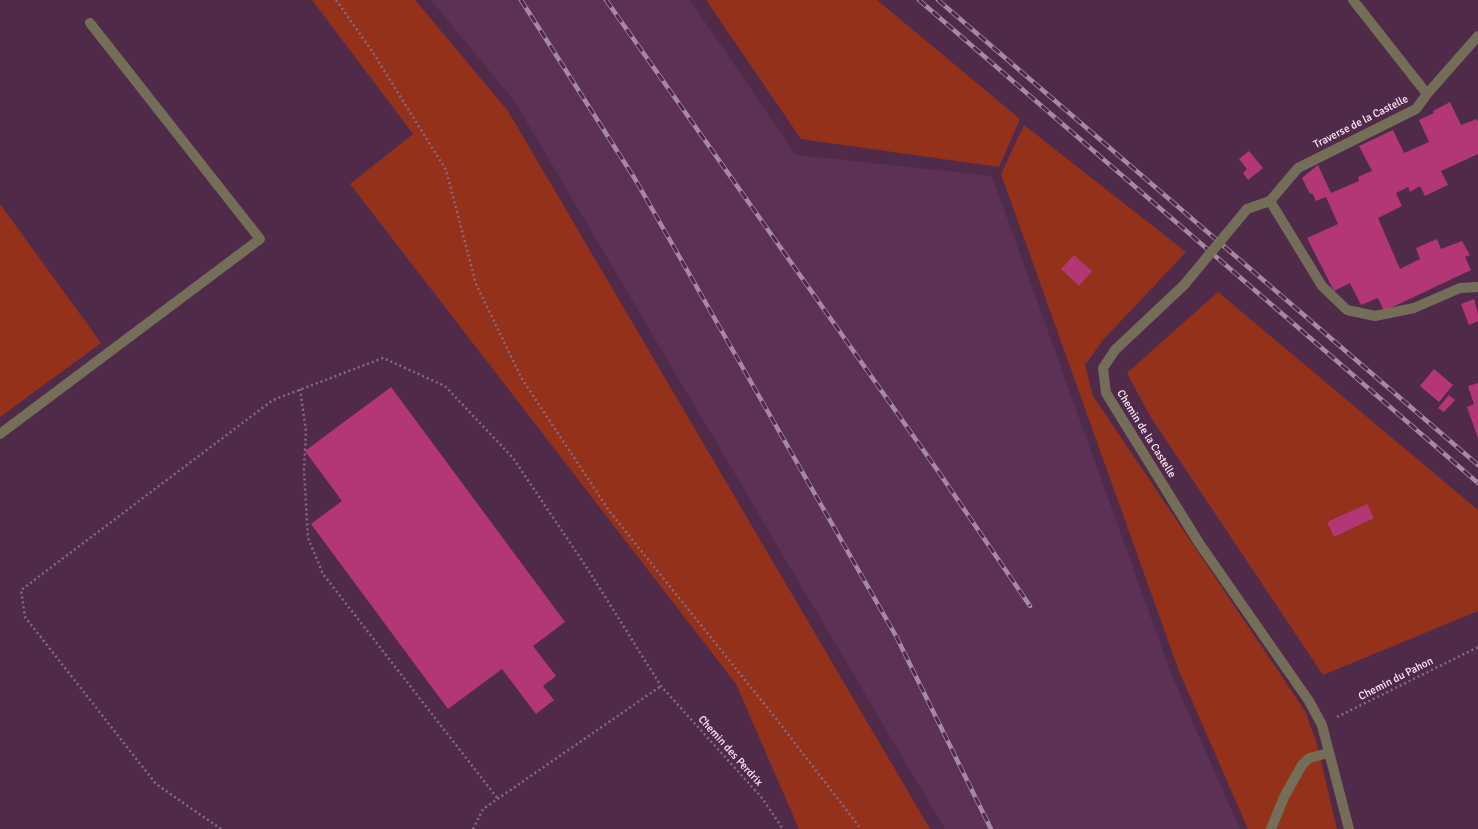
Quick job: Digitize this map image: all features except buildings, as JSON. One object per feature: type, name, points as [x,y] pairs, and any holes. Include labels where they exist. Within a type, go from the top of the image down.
[{"type":"street","points":[[1353,0],[1427,94]]},
{"type":"street","points":[[0,434],[260,239],[90,24]]},
{"type":"street","name":"Traverse de la Castelle","points":[[1270,201],[1298,168],[1416,109],[1427,94],[1478,36]]},
{"type":"street","points":[[1270,201],[1322,286],[1347,310],[1375,316],[1414,308],[1460,288],[1478,287]]},
{"type":"street","name":"Chemin de la Castelle","points":[[1270,201],[1247,209],[1184,285],[1115,350],[1103,368],[1106,393],[1199,543],[1309,701],[1322,725],[1349,829]]},
{"type":"street","points":[[1271,829],[1284,797],[1302,765],[1310,758],[1329,753]]},
{"type":"path","points":[[336,0],[372,51],[446,170],[476,284],[522,379],[610,512],[774,716],[861,829]]},
{"type":"path","name":"Chemin des Perdrix","points":[[221,829],[156,784],[25,617],[21,590],[273,400],[383,358],[445,386],[512,458],[587,568],[661,686],[762,798],[783,829]]},
{"type":"path","points":[[300,390],[306,431],[304,469],[308,538],[323,574],[498,799]]},
{"type":"path","name":"Chemin du Pahon","points":[[1322,725],[1478,647]]},
{"type":"path","points":[[473,829],[483,809],[661,686]]},
{"type":"shaded area","points":[[312,0],[415,0],[508,111],[930,829],[799,829],[736,684],[350,184],[413,134]]},
{"type":"shaded area","points":[[431,0],[690,0],[796,155],[992,176],[1172,676],[1240,829],[945,829],[515,102]]},
{"type":"shaded area","points":[[706,0],[877,0],[1020,119],[999,167],[801,139]]},
{"type":"shaded area","points":[[1024,125],[1186,252],[1103,340],[1085,365],[1093,396],[1305,711],[1316,741],[1337,829],[1248,829],[1179,671],[1001,174]]},
{"type":"shaded area","points":[[0,204],[101,343],[0,417]]},
{"type":"shaded area","points":[[1218,292],[1478,510],[1478,611],[1323,675],[1150,416],[1127,373]]},
{"type":"railway","points":[[521,0],[635,179],[896,636],[991,829]]},
{"type":"railway","points":[[606,0],[938,471],[1030,606]]},
{"type":"railway","points":[[919,0],[1478,483]]},
{"type":"railway","points":[[938,0],[1478,465]]}]
